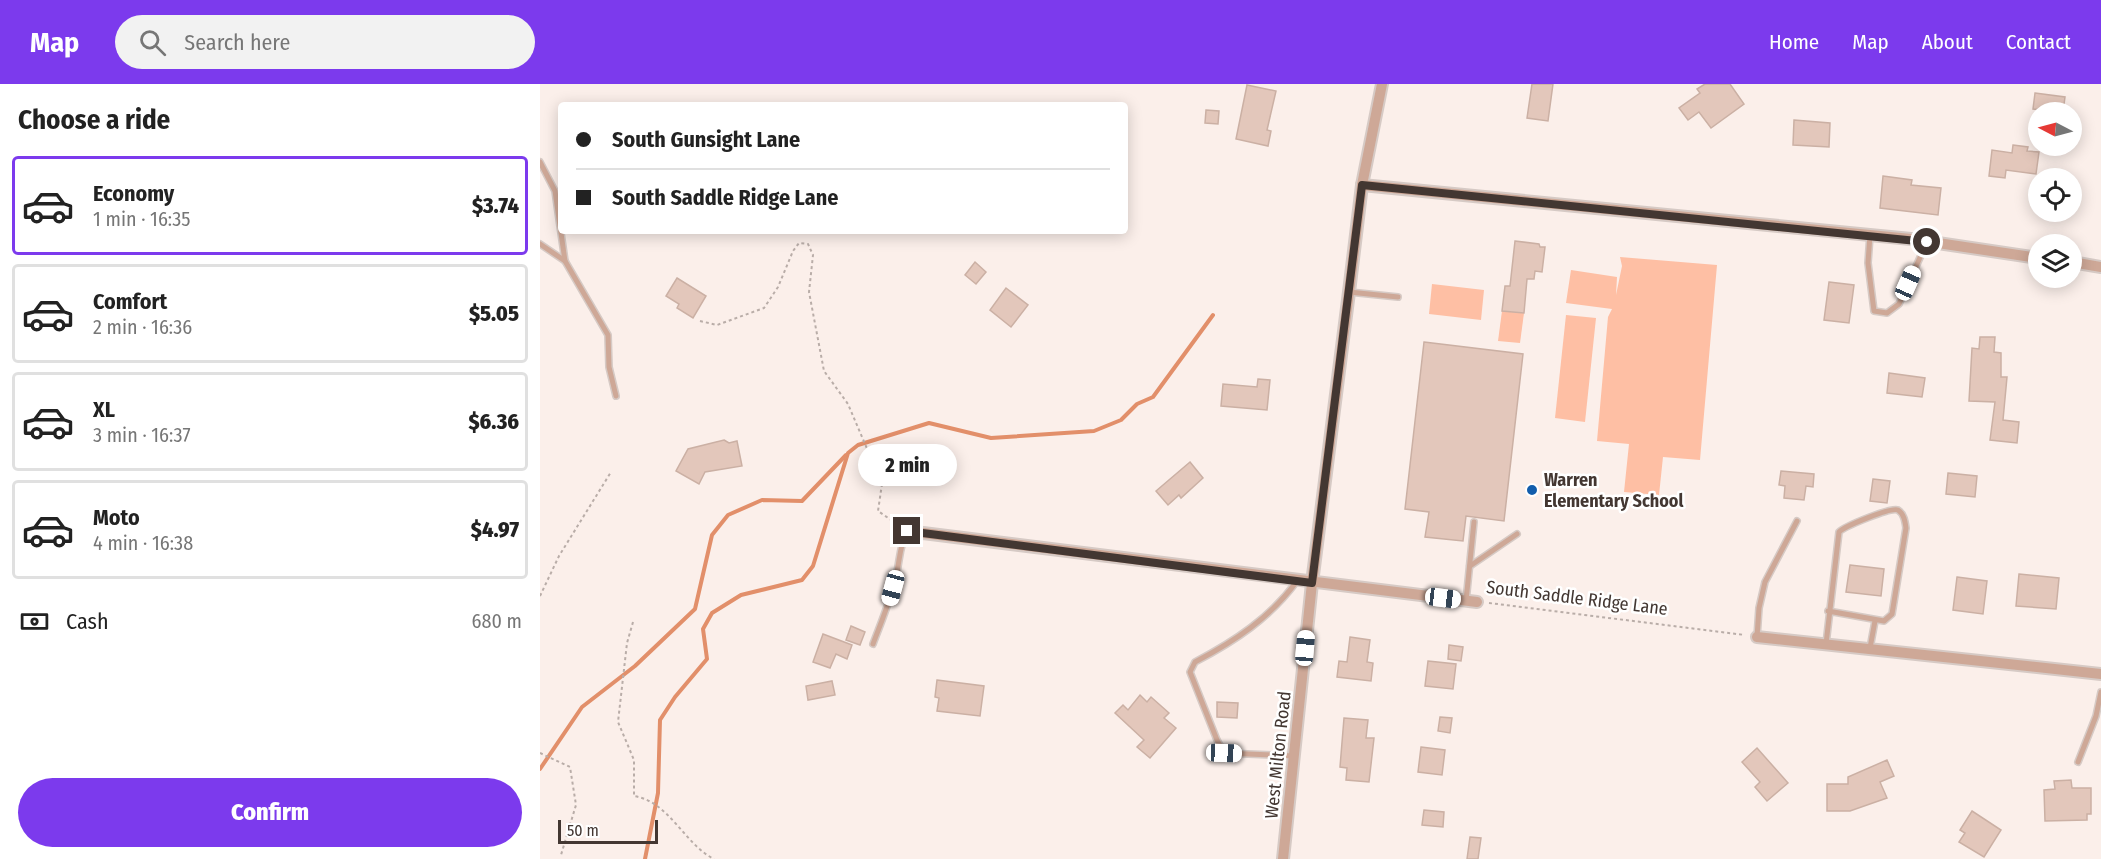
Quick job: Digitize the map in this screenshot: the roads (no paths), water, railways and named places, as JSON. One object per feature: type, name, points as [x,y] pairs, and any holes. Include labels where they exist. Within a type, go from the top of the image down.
[{"type":"street","name":"West Milton Road","points":[[1282,859],[1312,583],[1348,292],[1362,185],[1382,84]]},
{"type":"street","points":[[1362,185],[1870,235],[2028,257]]},
{"type":"street","points":[[2082,264],[2101,267]]},
{"type":"street","name":"South Saddle Ridge Lane","points":[[907,531],[1471,601]]},
{"type":"street","points":[[1757,637],[2101,674]]},
{"type":"lane","points":[[540,162],[555,190],[558,211]]},
{"type":"lane","points":[[561,234],[565,261],[608,334],[609,367],[616,396]]},
{"type":"lane","points":[[1870,235],[1868,263],[1874,311],[1887,313],[1899,304],[1927,242]]},
{"type":"lane","points":[[540,244],[565,261]]},
{"type":"lane","points":[[1348,292],[1398,297]]},
{"type":"lane","points":[[1826,644],[1828,611],[1839,532],[1892,509],[1903,514],[1906,528],[1892,614],[1884,621],[1875,621],[1828,611]]},
{"type":"lane","points":[[1757,637],[1765,582],[1797,521]]},
{"type":"lane","points":[[1471,601],[1470,566],[1474,522]]},
{"type":"lane","points":[[873,644],[888,606],[901,544],[907,531]]},
{"type":"lane","points":[[1470,566],[1517,534]]},
{"type":"lane","points":[[1295,756],[1224,753],[1190,672],[1195,662],[1252,628],[1282,601],[1297,581]]},
{"type":"lane","points":[[1870,648],[1875,621]]},
{"type":"lane","points":[[2078,762],[2096,716],[2101,692]]},
{"type":"waterway","points":[[645,859],[658,793],[660,720],[675,697],[707,659],[703,629],[712,613],[741,595],[802,580],[813,566],[848,453],[858,445],[929,423],[991,438],[1094,431],[1121,420],[1137,404],[1153,397],[1213,315]]},
{"type":"waterway","points":[[540,769],[582,707],[635,666],[695,609],[712,535],[728,515],[762,500],[802,501],[846,455]]},
{"type":"place","name":"Warren Elementary School","points":[[1532,490]]}]
